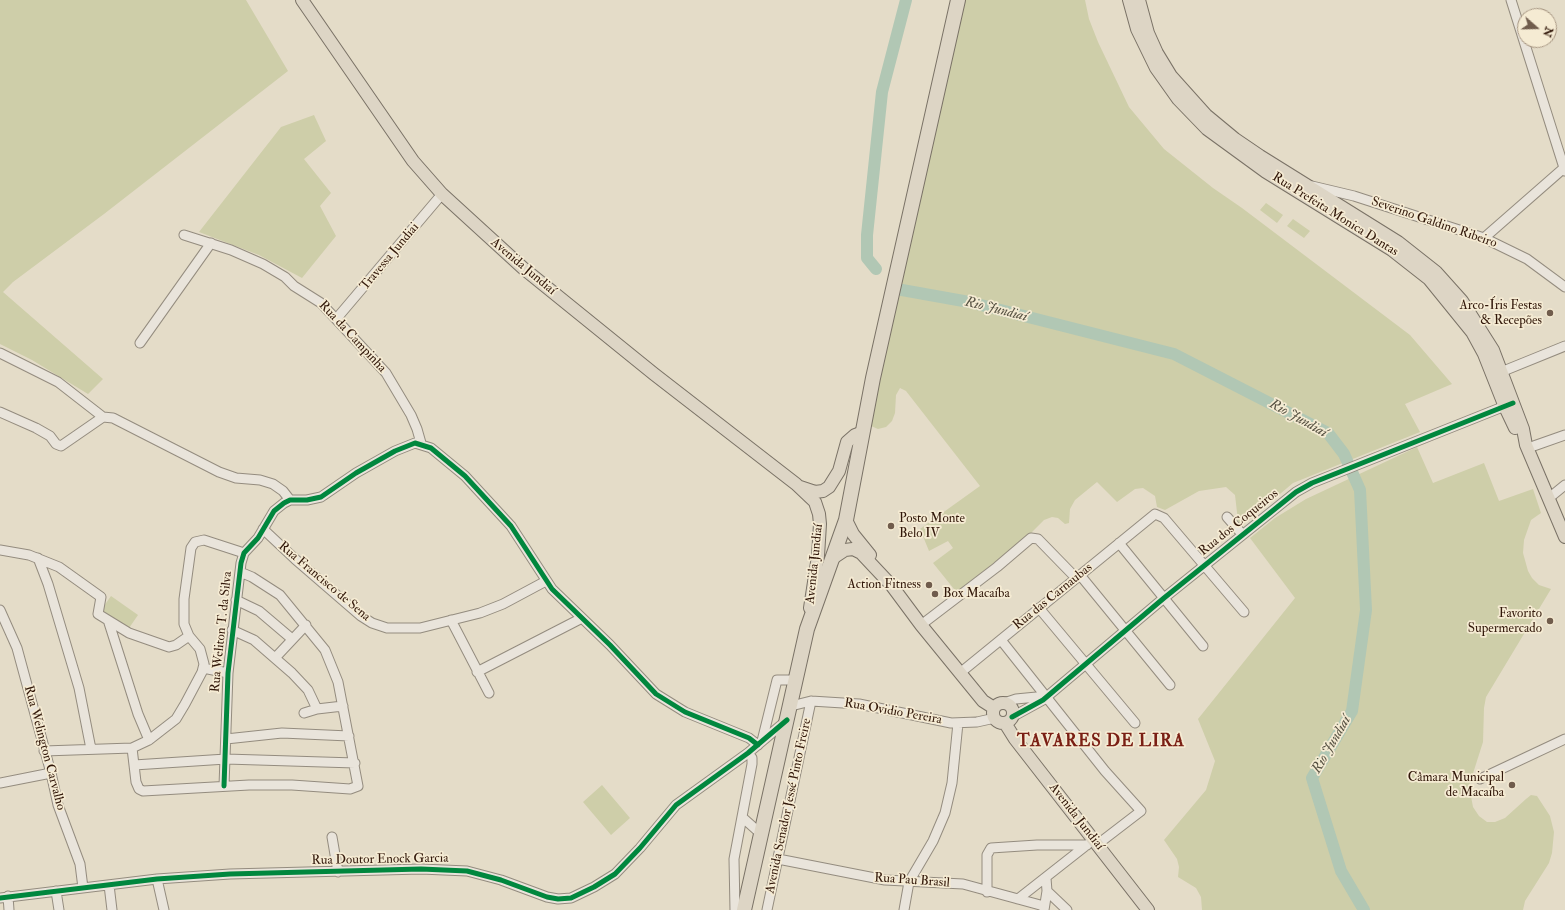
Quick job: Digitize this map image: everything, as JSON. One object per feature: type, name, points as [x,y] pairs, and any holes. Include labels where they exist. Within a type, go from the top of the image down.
[{"type":"highway","points":[[740,909],[761,834],[791,706],[807,628],[846,520],[900,255],[958,0]]},
{"type":"main road","name":"Avenida Jundiaí","points":[[302,0],[409,155],[442,194],[471,222],[529,273],[648,369],[796,484],[815,502],[819,514],[820,524],[818,556],[807,628]]},
{"type":"main road","name":"Rua Prefeita Monica Dantas","points":[[1129,0],[1137,28],[1151,59],[1166,83],[1190,113],[1223,142],[1301,188]]},
{"type":"main road","name":"Rua Prefeita Monica Dantas","points":[[1139,0],[1148,32],[1157,53],[1172,76],[1190,99],[1206,115],[1240,143],[1301,188],[1392,250],[1428,279],[1472,332],[1496,374],[1521,440],[1527,446],[1565,537]]},
{"type":"main road","name":"Avenida Jundiaí","points":[[796,484],[815,492],[823,491],[829,487],[839,471],[848,442],[855,435],[863,432]]},
{"type":"main road","name":"Avenida Jundiaí","points":[[846,520],[853,534],[874,560],[881,573],[921,625],[983,701],[1002,714],[1015,739],[1093,843],[1148,910]]},
{"type":"main road","name":"Avenida Jundiaí","points":[[833,558],[845,550],[856,550],[881,573]]},
{"type":"street","points":[[1484,238],[1564,164],[1511,0]]},
{"type":"street","name":"Severino Galdino Ribeiro","points":[[1301,188],[1354,196],[1484,238],[1521,256],[1565,287]]},
{"type":"street","name":"Travessa Jundiai","points":[[337,318],[442,194]]},
{"type":"street","name":"Rua da Campinha","points":[[184,235],[246,256],[276,271],[294,286],[321,303],[337,318],[386,373],[411,415],[421,443]]},
{"type":"street","points":[[140,343],[211,243]]},
{"type":"street","points":[[1496,374],[1565,346]]},
{"type":"street","points":[[0,353],[58,382],[103,417],[123,422],[176,451],[228,476],[260,480],[272,484],[283,491],[290,500],[307,500],[321,497],[356,473],[395,451],[415,443],[421,443],[442,456],[477,488],[521,540],[546,581],[558,595],[665,701],[692,715],[760,743],[777,680],[796,680]]},
{"type":"street","name":"Rua dos Coqueiros","points":[[1002,714],[1033,706],[1047,696],[1242,534],[1296,492],[1312,483],[1341,473],[1509,405]]},
{"type":"street","points":[[0,412],[43,432],[50,436],[56,444],[61,446],[103,417]]},
{"type":"street","points":[[1527,446],[1565,435]]},
{"type":"street","points":[[1549,498],[1565,485]]},
{"type":"street","name":"Rua Weliton T. da Silva","points":[[224,786],[228,673],[236,600],[244,553],[254,543],[274,511],[290,500]]},
{"type":"street","name":"Rua das Carnaubas","points":[[960,673],[1154,514],[1164,518],[1204,566]]},
{"type":"street","points":[[1227,517],[1242,534]]},
{"type":"street","name":"Rua Francisco de Sena","points":[[263,529],[295,559],[372,624],[387,628],[420,628],[490,609],[533,589],[546,581]]},
{"type":"street","points":[[921,625],[997,567],[1031,538],[1038,539],[1078,577],[1126,630],[1170,685]]},
{"type":"street","points":[[44,751],[132,748],[149,740],[180,714],[203,668],[203,659],[200,649],[189,636],[184,624],[183,609],[192,546],[197,541],[204,540],[244,553]]},
{"type":"street","points":[[1119,543],[1203,646]]},
{"type":"street","points":[[0,550],[38,558],[59,567],[100,596],[102,600],[98,613],[109,623],[129,633],[164,647],[176,645],[189,636]]},
{"type":"street","points":[[38,558],[48,584],[77,682],[91,749]]},
{"type":"street","points":[[1204,566],[1244,612]]},
{"type":"street","points":[[132,748],[137,787],[143,791],[224,786],[292,786],[350,789],[356,788],[358,785],[355,762],[338,682],[331,660],[306,625],[280,596],[261,582],[240,572]]},
{"type":"street","points":[[236,600],[269,618],[292,639]]},
{"type":"street","points":[[1039,608],[1135,723]]},
{"type":"street","name":"Rua Welington Carvalho","points":[[0,610],[17,648],[63,823],[80,864],[83,888]]},
{"type":"street","points":[[477,672],[582,618]]},
{"type":"street","points":[[451,620],[489,693]]},
{"type":"street","points":[[109,623],[138,714],[149,740]]},
{"type":"street","points":[[275,658],[306,625]]},
{"type":"street","points":[[232,630],[254,640],[275,658],[308,690],[316,709]]},
{"type":"street","points":[[1001,640],[1047,696],[1056,710],[1105,771],[1141,811],[1093,843],[1018,898]]},
{"type":"street","points":[[203,668],[228,673]]},
{"type":"street","points":[[1002,714],[1016,699],[1047,696]]},
{"type":"street","name":"Rua Ovidio Pereira","points":[[791,706],[811,701],[859,704],[933,720],[958,723],[977,722],[1002,714]]},
{"type":"street","name":"Avenida Senador Jessé Pinto Freire","points":[[767,910],[811,701]]},
{"type":"street","points":[[304,713],[316,709],[343,706]]},
{"type":"street","name":"Rua Doutor Enock Garcia","points":[[4,897],[157,879],[230,874],[421,869],[457,870],[489,877],[552,899],[571,898],[594,888],[615,874],[640,848],[676,805],[748,753],[787,720]]},
{"type":"street","points":[[904,910],[909,882],[933,841],[945,813],[952,783],[958,723]]},
{"type":"street","points":[[226,739],[282,733],[349,736]]},
{"type":"street","points":[[1480,779],[1565,740]]},
{"type":"street","points":[[740,909],[733,872],[752,764],[752,758],[748,753]]},
{"type":"street","points":[[134,765],[226,759],[355,762]]},
{"type":"street","points":[[0,783],[51,773]]},
{"type":"street","points":[[742,817],[761,834]]},
{"type":"street","points":[[332,837],[338,872]]},
{"type":"street","points":[[987,892],[986,855],[991,848],[1093,843]]},
{"type":"street","name":"Rua Pau Brasil","points":[[778,859],[862,877],[909,882],[963,884],[976,887],[987,892],[1018,898],[1044,908]]},
{"type":"street","points":[[1044,908],[1047,891],[1046,878]]},
{"type":"street","points":[[157,879],[164,910]]},
{"type":"street","points":[[109,885],[112,910]]},
{"type":"street","points":[[56,891],[59,910]]},
{"type":"street","points":[[1047,891],[1067,910]]},
{"type":"street","points":[[4,897],[9,910]]},
{"type":"green space","points":[[0,0],[246,0],[288,71],[104,214],[13,282],[3,292],[103,379],[88,394],[32,360],[0,344]]},
{"type":"green space","points":[[953,0],[1085,0],[1089,19],[1098,42],[1129,107],[1164,149],[1213,188],[1242,208],[1410,335],[1452,384],[1405,404],[1420,432],[1293,483],[1243,525],[1238,521],[1235,495],[1226,487],[1199,491],[1165,510],[1157,507],[1155,496],[1143,488],[1135,489],[1117,502],[1097,482],[1075,500],[1070,509],[1069,523],[1065,524],[1058,518],[1052,517],[1044,520],[1031,533],[1027,542],[958,594],[933,563],[953,548],[948,541],[929,551],[920,529],[980,486],[906,391],[900,388],[896,395],[895,413],[892,421],[886,427],[878,429],[871,426],[867,422]]},
{"type":"green space","points":[[314,115],[326,141],[304,159],[331,193],[320,206],[336,236],[302,278],[259,255],[199,232],[281,127]]},
{"type":"green space","points":[[1266,203],[1283,215],[1277,223],[1260,210]]},
{"type":"green space","points":[[1293,219],[1310,231],[1304,238],[1287,226]]},
{"type":"green space","points":[[1417,447],[1433,483],[1484,463],[1499,501],[1533,489],[1541,513],[1531,520],[1524,540],[1523,553],[1528,571],[1532,578],[1539,585],[1551,589],[1486,697],[1484,708],[1483,742],[1469,786],[1473,807],[1479,816],[1487,822],[1495,822],[1505,818],[1531,795],[1537,796],[1550,816],[1554,832],[1552,853],[1549,863],[1525,901],[1523,910],[1202,910],[1201,897],[1196,888],[1178,877],[1179,867],[1177,859],[1164,840],[1206,790],[1215,761],[1198,719],[1295,598],[1250,538],[1275,518],[1306,499]]},
{"type":"green space","points":[[111,596],[138,615],[127,631],[99,613]]},
{"type":"green space","points":[[602,785],[630,818],[611,835],[583,802]]},
{"type":"waterway","name":"Rio Jundiaí","points":[[876,269],[867,258],[867,235],[882,92],[906,0]]},
{"type":"waterway","name":"Rio Jundiaí","points":[[902,290],[969,302],[1174,354],[1328,433],[1344,454],[1360,490],[1366,610],[1352,711],[1312,778],[1341,871],[1364,910]]},
{"type":"cycle path","points":[[1012,717],[1043,700],[1164,598],[1296,492],[1312,483],[1513,403]]},
{"type":"cycle path","points":[[224,786],[228,673],[241,563],[244,553],[258,538],[274,511],[284,503],[290,500],[307,500],[321,497],[356,473],[395,451],[415,443],[431,448],[465,476],[511,526],[552,589],[610,645],[656,694],[685,712],[749,738],[758,745]]},
{"type":"cycle path","points":[[0,898],[157,879],[230,874],[421,869],[467,871],[501,880],[547,897],[558,899],[571,898],[594,887],[615,874],[640,848],[676,805],[748,753],[787,720]]},
{"type":"place","name":"Arco-Íris Festas & Recepões","points":[[1550,313]]},
{"type":"place","name":"Posto Monte Belo IV","points":[[891,526]]},
{"type":"place","name":"Action Fitness","points":[[929,585]]},
{"type":"place","name":"Box Macaíba","points":[[935,594]]},
{"type":"place","name":"Favorito Supermercado","points":[[1550,621]]},
{"type":"place","name":"Câmara Municipal de Macaíba","points":[[1512,785]]},
{"type":"district","name":"TAVARES DE LIRA","points":[[1101,742]]}]
